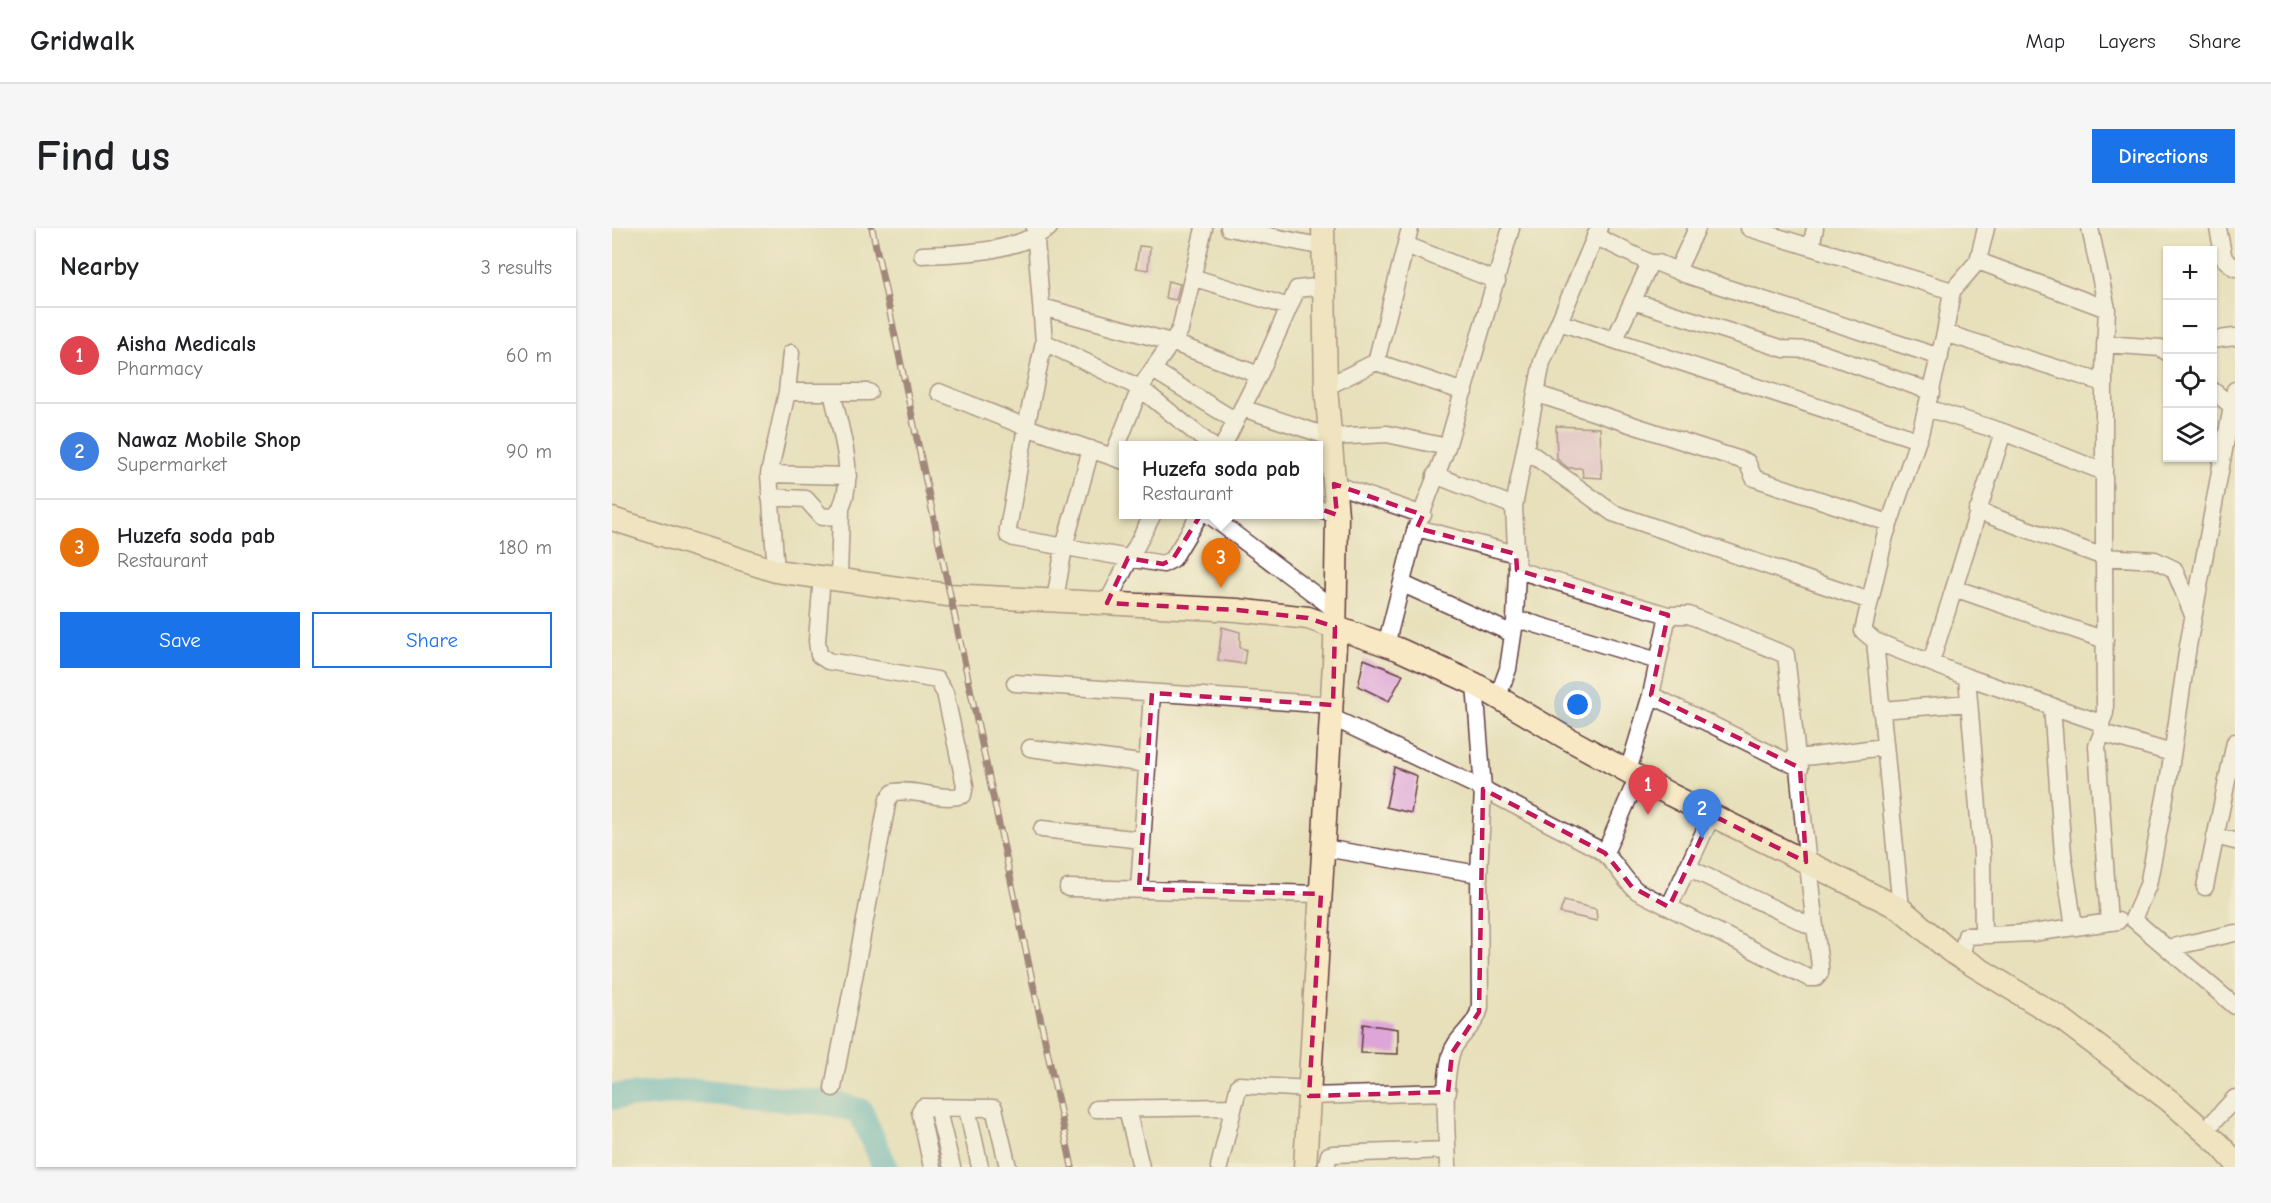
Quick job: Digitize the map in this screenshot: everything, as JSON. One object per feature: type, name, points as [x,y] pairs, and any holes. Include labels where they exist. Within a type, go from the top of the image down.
[{"type":"main road","points":[[1305,1167],[1332,711],[1335,618],[1328,511],[1334,484],[1326,387],[1324,237]]},
{"type":"main road","points":[[612,519],[776,571],[830,577],[948,596],[1237,610],[1308,618],[1335,618],[1386,645],[1475,684],[1497,699],[1633,774],[1901,909],[1961,958],[2063,1020],[2170,1101],[2205,1131],[2235,1162]]},
{"type":"street","points":[[1123,441],[1140,388],[1180,330],[1195,278],[1204,228]]},
{"type":"street","points":[[1229,228],[1324,237]]},
{"type":"street","points":[[1376,362],[1410,228]]},
{"type":"street","points":[[1386,645],[1420,522],[1435,475],[1447,447],[1511,228]]},
{"type":"street","points":[[1677,271],[1697,228]]},
{"type":"street","points":[[1749,228],[1952,291]]},
{"type":"street","points":[[1811,247],[1815,228]]},
{"type":"street","points":[[2090,228],[2107,309],[2104,382],[2105,713],[2097,746],[2109,922]]},
{"type":"street","points":[[2218,228],[2224,259],[2235,268]]},
{"type":"street","points":[[1901,909],[1875,638],[1863,631],[1889,523],[1930,400],[1946,333],[1952,291],[1978,261],[1982,229]]},
{"type":"street","points":[[922,255],[987,251],[1040,231],[1044,342],[1026,427],[1008,535],[1064,547],[1169,563],[1197,519]]},
{"type":"street","points":[[1497,699],[1508,669],[1514,627],[1516,562],[1514,506],[1542,362],[1597,232],[1650,263],[1658,263],[1941,357]]},
{"type":"street","points":[[1406,245],[1497,281]]},
{"type":"street","points":[[1978,261],[2107,309]]},
{"type":"street","points":[[1615,339],[1650,263]]},
{"type":"street","points":[[1195,278],[1289,307]]},
{"type":"street","points":[[1226,441],[1260,375],[1297,289],[1324,286]]},
{"type":"street","points":[[1633,301],[1784,350],[1813,350],[2104,472]]},
{"type":"street","points":[[1042,307],[1171,342],[1260,375]]},
{"type":"street","points":[[1559,322],[1918,440]]},
{"type":"street","points":[[1946,333],[2104,382]]},
{"type":"street","points":[[2217,339],[2235,337]]},
{"type":"street","points":[[1044,342],[1140,388],[1206,441]]},
{"type":"street","points":[[2105,344],[2163,350]]},
{"type":"street","points":[[776,571],[769,474],[787,392],[791,353]]},
{"type":"street","points":[[1326,387],[1376,362],[1464,392]]},
{"type":"street","points":[[1153,370],[1239,415],[1330,437],[1387,434],[1447,447]]},
{"type":"street","points":[[787,392],[869,392]]},
{"type":"street","points":[[770,497],[806,499],[820,516],[836,516],[841,510],[845,502],[848,476],[832,392]]},
{"type":"street","points":[[939,392],[1026,427],[1118,458]]},
{"type":"street","points":[[2133,919],[2148,885],[2172,753],[2193,615],[2234,398],[2217,392]]},
{"type":"street","points":[[1537,394],[1747,462],[1754,478],[1889,523]]},
{"type":"street","points":[[1931,662],[1977,510],[2004,432]]},
{"type":"street","points":[[1055,600],[1064,547],[1091,449]]},
{"type":"street","points":[[1526,450],[1613,513],[1870,601]]},
{"type":"street","points":[[769,474],[848,476]]},
{"type":"street","points":[[1435,475],[1514,506]]},
{"type":"street","points":[[1015,683],[1152,693],[1332,711],[1605,853],[1632,887],[1809,978],[1816,978],[1820,973],[1806,862],[1799,763],[1786,654],[1689,615],[1668,615],[1516,562],[1334,484]]},
{"type":"street","points":[[833,1088],[888,799],[894,792],[903,790],[955,798],[963,795],[964,785],[945,693],[937,680],[828,661],[819,654],[817,641],[841,510]]},
{"type":"street","points":[[1977,510],[2104,557],[2155,560],[2174,569],[2193,615]]},
{"type":"street","points":[[1107,603],[1128,558],[1150,519]]},
{"type":"street","points":[[1214,519],[1335,618]]},
{"type":"street","points":[[1403,584],[1514,627],[1658,661]]},
{"type":"street","points":[[1954,588],[2105,640]]},
{"type":"street","points":[[1605,853],[1633,774],[1668,615]]},
{"type":"street","points":[[1875,641],[2172,753]]},
{"type":"street","points":[[1967,677],[1982,855],[1983,935]]},
{"type":"street","points":[[1448,1167],[1448,1092],[1452,1053],[1479,1012],[1479,874],[1483,789],[1475,684]]},
{"type":"street","points":[[1139,890],[1152,693]]},
{"type":"street","points":[[1651,695],[1799,763],[1884,747]]},
{"type":"street","points":[[1881,710],[1969,703]]},
{"type":"street","points":[[2052,706],[2063,854],[2074,927]]},
{"type":"street","points":[[2205,887],[2215,836],[2230,788],[2235,742]]},
{"type":"street","points":[[1030,748],[1147,764]]},
{"type":"street","points":[[1670,907],[1712,815]]},
{"type":"street","points":[[1042,829],[1142,840]]},
{"type":"street","points":[[2215,836],[2235,841]]},
{"type":"street","points":[[1324,848],[1479,874]]},
{"type":"street","points":[[1687,867],[1815,928]]},
{"type":"street","points":[[1068,888],[1321,894]]},
{"type":"street","points":[[1961,958],[1966,936],[2074,927],[2133,919],[2235,1006]]},
{"type":"street","points":[[2168,948],[2235,933]]},
{"type":"street","points":[[1219,1167],[1239,1085],[1309,1092],[1448,1092]]},
{"type":"street","points":[[2205,1131],[2235,1098]]},
{"type":"street","points":[[932,1167],[920,1111],[923,1107],[994,1108],[1008,1167]]},
{"type":"street","points":[[937,1107],[952,1167]]},
{"type":"street","points":[[1096,1109],[1232,1107]]},
{"type":"street","points":[[967,1108],[980,1167]]},
{"type":"street","points":[[1127,1109],[1141,1167]]},
{"type":"street","points":[[1326,1167],[1329,1155],[1333,1154],[1390,1160],[1448,1150]]},
{"type":"highlighted area","points":[[1220,452],[1296,500],[1337,515],[1334,484],[1423,515],[1417,528],[1516,554],[1517,570],[1668,615],[1651,695],[1800,768],[1806,862],[1712,815],[1669,907],[1632,887],[1605,853],[1483,789],[1479,1012],[1452,1053],[1448,1092],[1309,1096],[1321,894],[1139,889],[1152,693],[1333,705],[1335,627],[1308,618],[1237,610],[1107,603],[1128,558],[1163,564],[1173,559],[1203,511],[1192,501]]},
{"type":"building","points":[[1139,246],[1150,247],[1148,270],[1136,268]]},
{"type":"building","points":[[1168,281],[1180,284],[1176,300],[1165,298]]},
{"type":"building","points":[[1556,426],[1600,428],[1602,478],[1583,477],[1582,468],[1568,468],[1557,459]]},
{"type":"building","points":[[1222,627],[1240,632],[1240,648],[1246,649],[1244,664],[1218,660]]},
{"type":"building","points":[[1364,659],[1403,675],[1389,701],[1358,686]]},
{"type":"building","points":[[1394,767],[1417,776],[1411,813],[1386,807]]},
{"type":"building","points":[[1564,901],[1596,909],[1597,921],[1560,913]]},
{"type":"building","points":[[1363,1024],[1398,1029],[1398,1054],[1361,1053]]},
{"type":"waterway","points":[[612,1097],[695,1091],[832,1103],[860,1111],[885,1167]]},
{"type":"railway","points":[[872,228],[1072,1167]]},
{"type":"place","name":"Huzefa soda pab","points":[[1221,588]]},
{"type":"place","name":"Aisha Medicals","points":[[1648,815]]},
{"type":"place","name":"Nawaz Mobile Shop","points":[[1702,839]]}]
